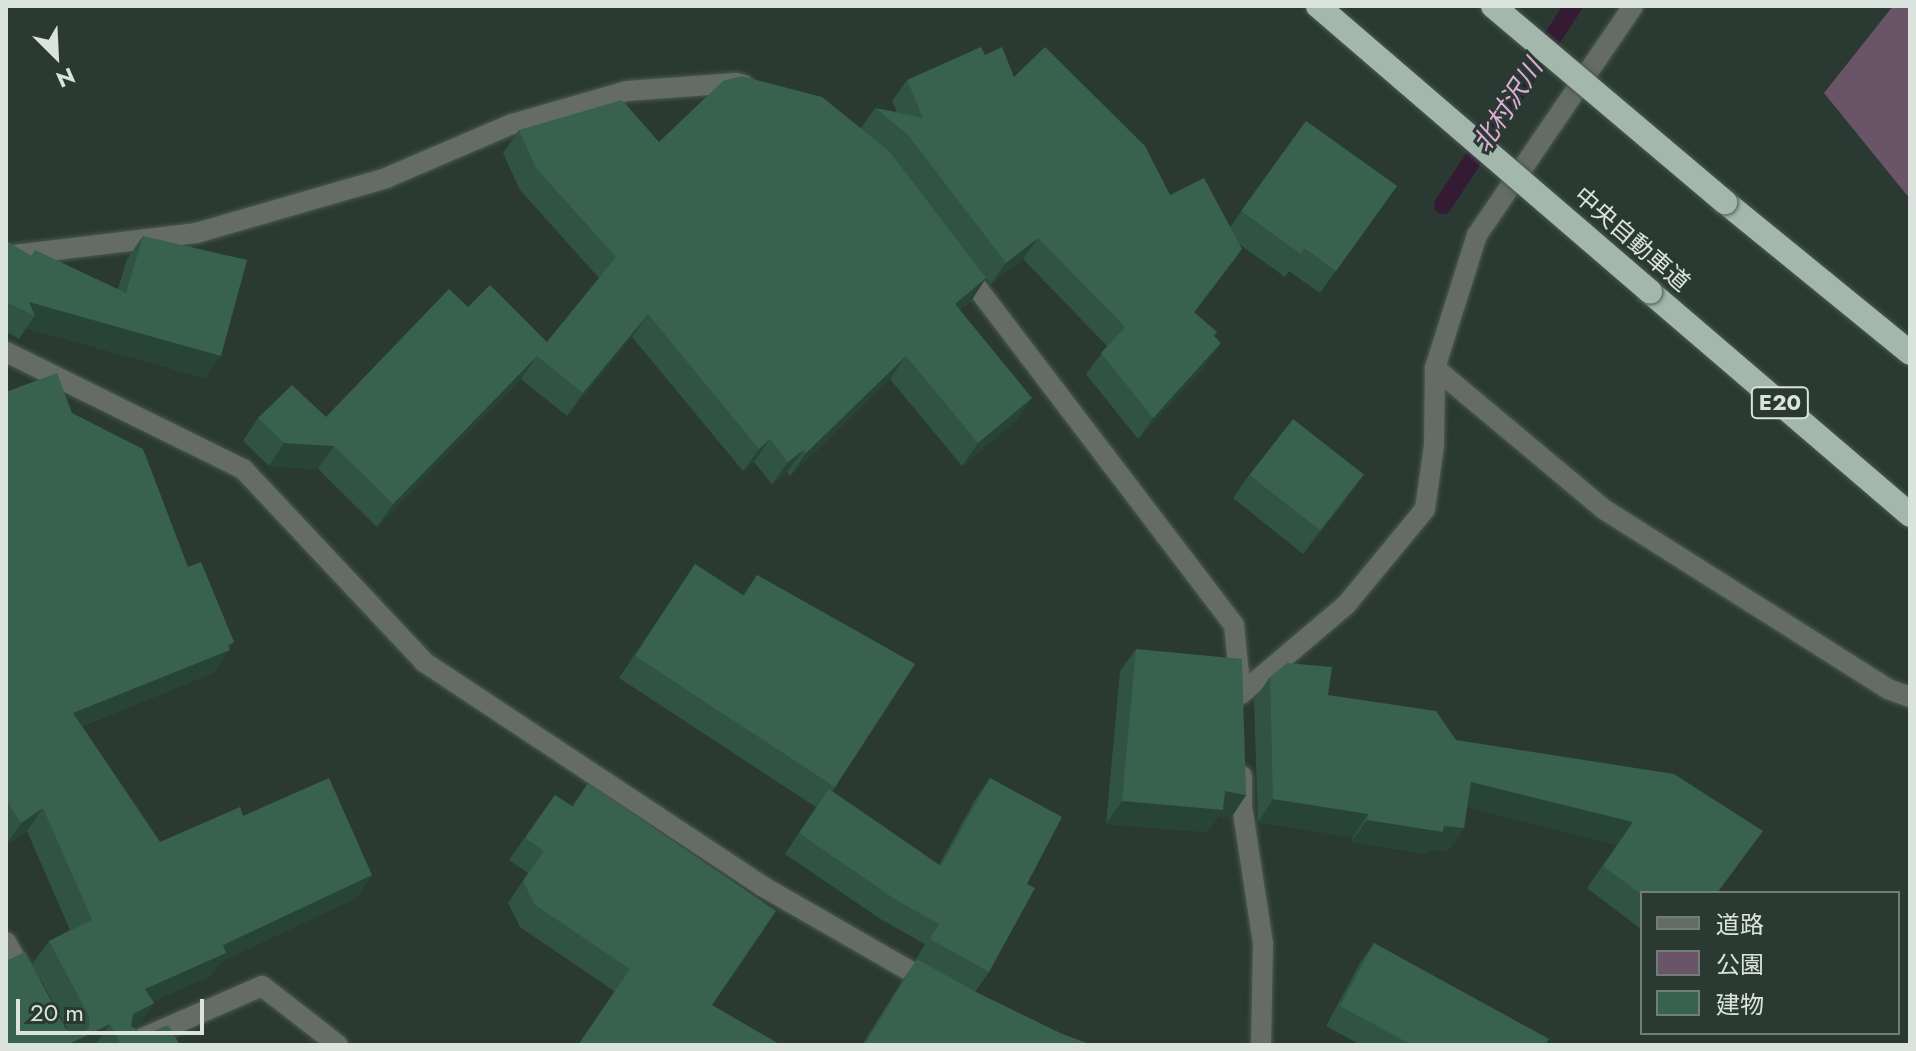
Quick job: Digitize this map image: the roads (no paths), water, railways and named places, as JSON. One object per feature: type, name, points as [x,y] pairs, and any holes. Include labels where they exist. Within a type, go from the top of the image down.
[{"type":"highway","name":"中央自動車道","points":[[1318,6],[1910,515]]},
{"type":"highway","points":[[1493,6],[1910,353]]},
{"type":"street","points":[[950,252],[1234,625],[1241,701],[1346,605],[1425,509],[1434,446],[1435,368],[1477,235],[1633,6]]},
{"type":"street","points":[[6,256],[196,233],[386,178],[512,124],[627,91],[736,83],[767,93]]},
{"type":"street","points":[[6,352],[243,469],[424,662],[762,886],[952,995]]},
{"type":"street","points":[[1435,368],[1605,510],[1888,689],[1910,697]]},
{"type":"street","points":[[1242,750],[1242,806],[1263,943],[1261,1045]]},
{"type":"street","points":[[6,942],[40,1004]]},
{"type":"street","points":[[127,1045],[262,986],[338,1045]]},
{"type":"waterway","name":"北村沢川","points":[[1443,205],[1573,6]]}]
